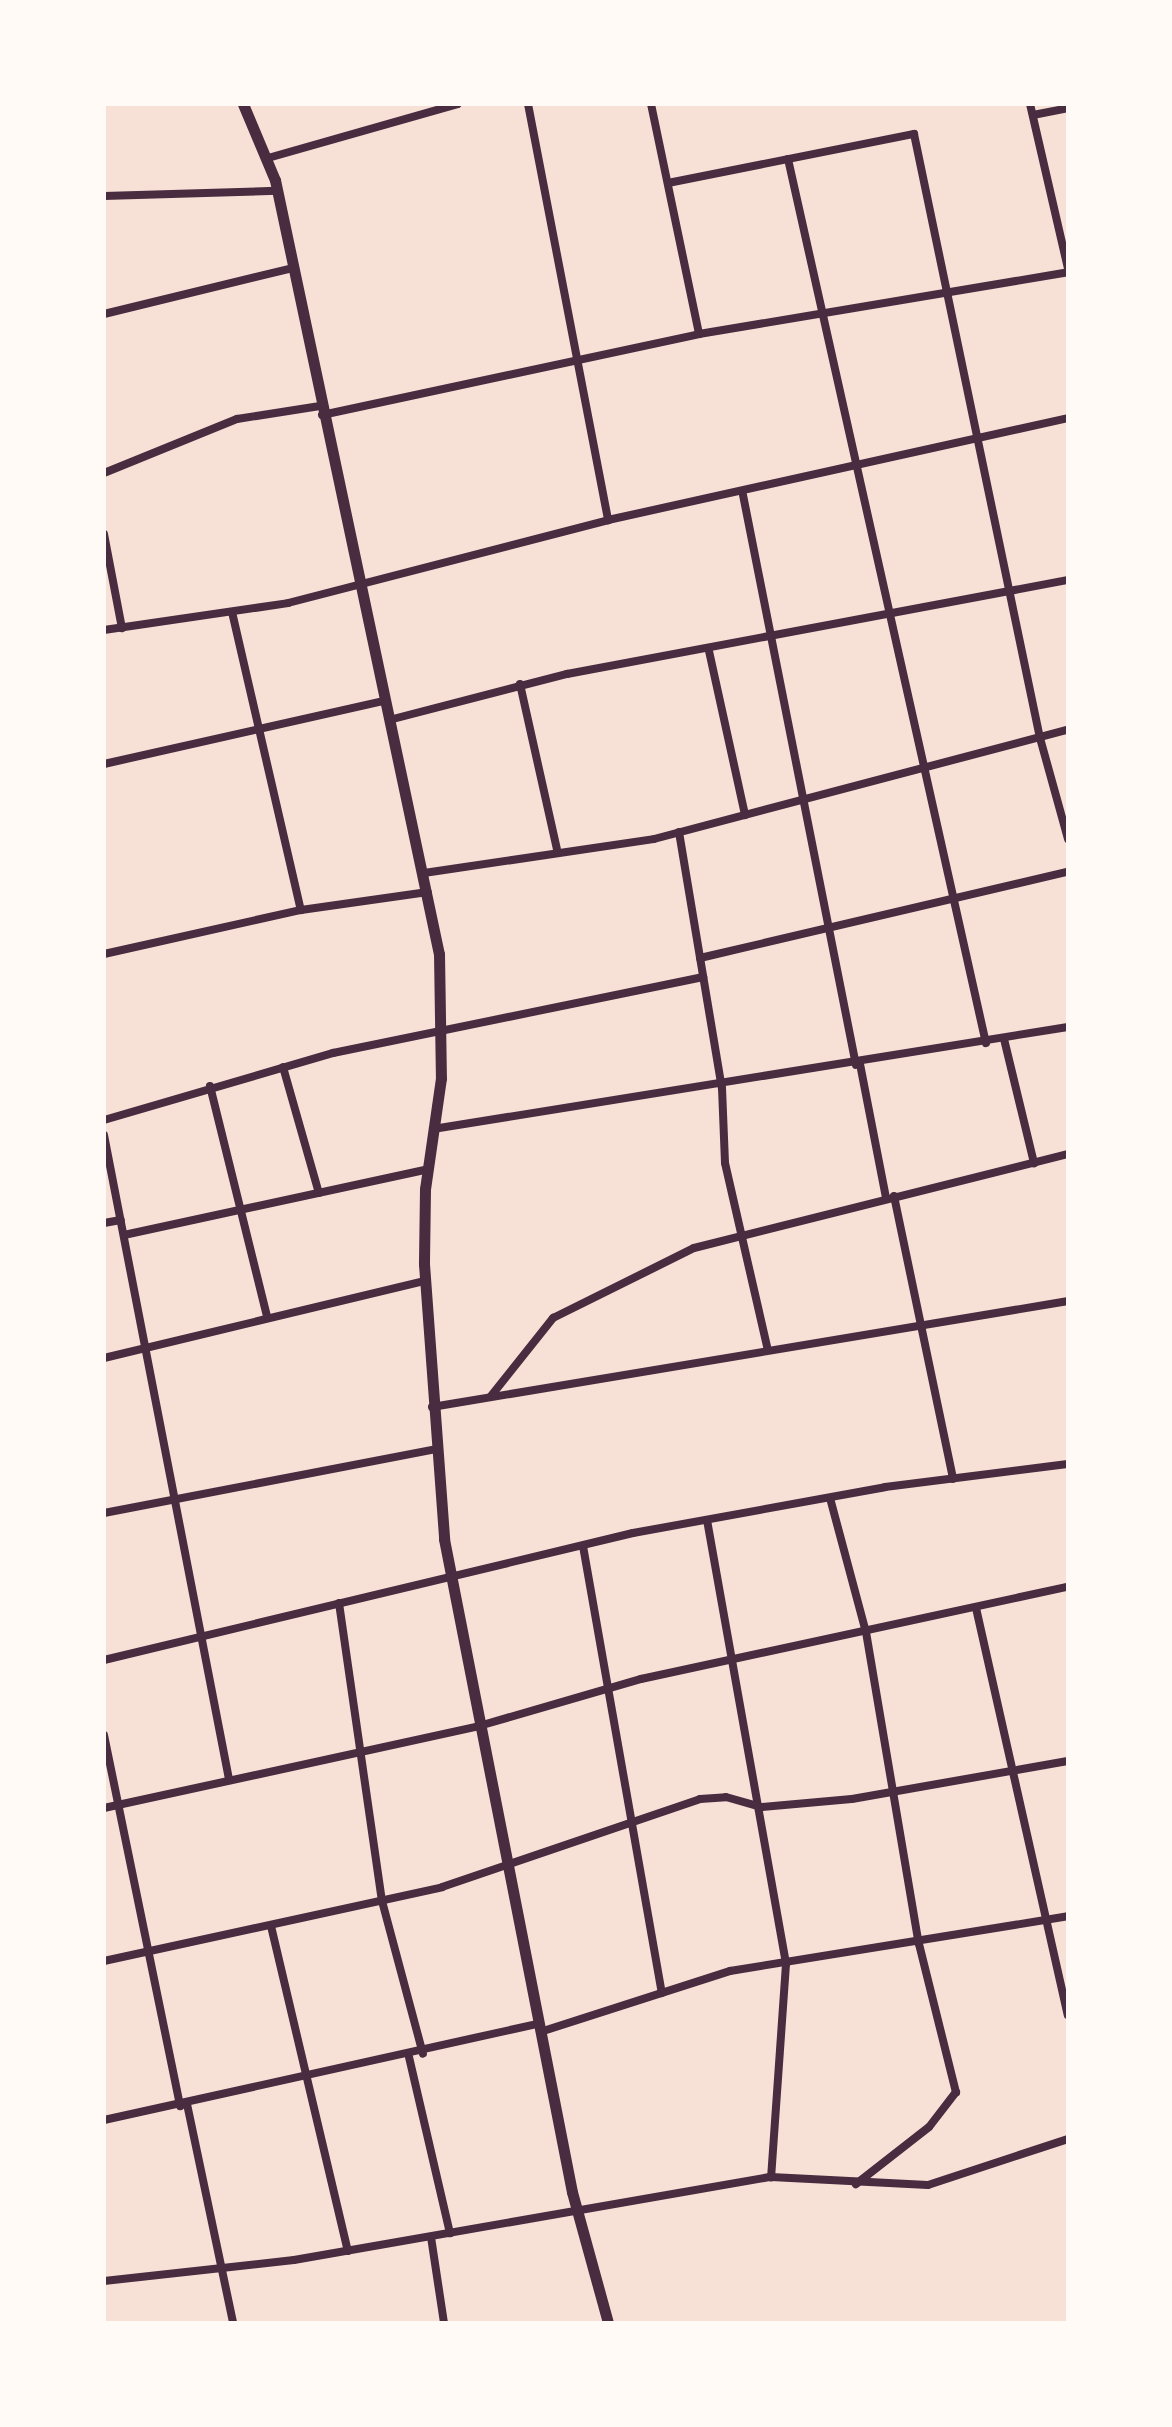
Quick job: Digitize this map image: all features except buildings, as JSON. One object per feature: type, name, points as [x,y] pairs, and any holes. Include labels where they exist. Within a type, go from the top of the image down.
[{"type":"street","points":[[243,104],[268,158],[277,191],[321,410],[428,892],[443,1032],[428,1169],[425,1281],[432,1407],[449,1578],[577,2211],[605,2322]]},
{"type":"street","points":[[268,158],[457,104]]},
{"type":"street","points":[[528,104],[608,520]]},
{"type":"street","points":[[651,104],[699,334]]},
{"type":"street","points":[[104,473],[237,419],[321,410],[577,361],[699,334],[1068,270],[1030,104]]},
{"type":"street","points":[[1033,115],[1068,108]]},
{"type":"street","points":[[668,183],[914,134],[1040,738],[1068,839]]},
{"type":"street","points":[[788,159],[886,614],[986,1043]]},
{"type":"street","points":[[104,196],[277,191]]},
{"type":"street","points":[[104,314],[292,268]]},
{"type":"street","points":[[104,630],[232,612],[360,585],[608,520],[743,495],[854,469],[975,434],[1068,418]]},
{"type":"street","points":[[743,495],[828,931],[953,1479]]},
{"type":"street","points":[[104,534],[122,628]]},
{"type":"street","points":[[389,720],[520,684],[771,641],[886,614],[1068,580]]},
{"type":"street","points":[[232,612],[262,730],[301,910]]},
{"type":"street","points":[[709,651],[745,815]]},
{"type":"street","points":[[520,684],[557,849]]},
{"type":"street","points":[[104,764],[384,701]]},
{"type":"street","points":[[424,873],[557,849],[679,832],[1068,730]]},
{"type":"street","points":[[679,832],[722,1088],[725,1163],[767,1347]]},
{"type":"street","points":[[700,958],[955,903],[1068,872]]},
{"type":"street","points":[[104,954],[301,910],[428,892]]},
{"type":"street","points":[[104,1120],[210,1086],[283,1067],[703,977]]},
{"type":"street","points":[[433,1129],[722,1088],[1068,1027]]},
{"type":"street","points":[[1004,1039],[1034,1163]]},
{"type":"street","points":[[283,1067],[319,1193]]},
{"type":"street","points":[[210,1086],[267,1317]]},
{"type":"street","points":[[104,1135],[229,1779]]},
{"type":"street","points":[[491,1396],[553,1318],[741,1232],[1068,1154]]},
{"type":"street","points":[[124,1235],[428,1169]]},
{"type":"street","points":[[104,1223],[121,1220]]},
{"type":"street","points":[[104,1358],[425,1281]]},
{"type":"street","points":[[432,1407],[767,1347],[1068,1301]]},
{"type":"street","points":[[104,1513],[174,1496],[436,1449]]},
{"type":"street","points":[[104,1660],[583,1546],[707,1520],[830,1498],[1068,1464]]},
{"type":"street","points":[[830,1498],[866,1632],[898,1791],[919,1944],[956,2092],[929,2127],[856,2184]]},
{"type":"street","points":[[707,1520],[728,1661],[762,1807],[786,1964],[771,2177]]},
{"type":"street","points":[[583,1546],[609,1687],[629,1825],[662,1993]]},
{"type":"street","points":[[104,1808],[479,1726],[609,1687],[1068,1587]]},
{"type":"street","points":[[339,1603],[382,1901],[423,2054]]},
{"type":"street","points":[[976,1608],[1016,1770],[1044,1921],[1068,2015]]},
{"type":"street","points":[[104,1735],[121,1804],[148,1951],[233,2323]]},
{"type":"street","points":[[104,1961],[382,1901],[507,1867],[700,1799],[726,1797],[762,1807],[898,1791],[1068,1761]]},
{"type":"street","points":[[104,2120],[539,2028],[662,1993],[786,1964],[919,1944],[1068,1916]]},
{"type":"street","points":[[271,1926],[312,2078],[348,2251]]},
{"type":"street","points":[[409,2057],[450,2233]]},
{"type":"street","points":[[104,2281],[348,2251],[771,2177],[856,2184],[928,2185],[1068,2139]]},
{"type":"street","points":[[431,2237],[444,2323]]}]
